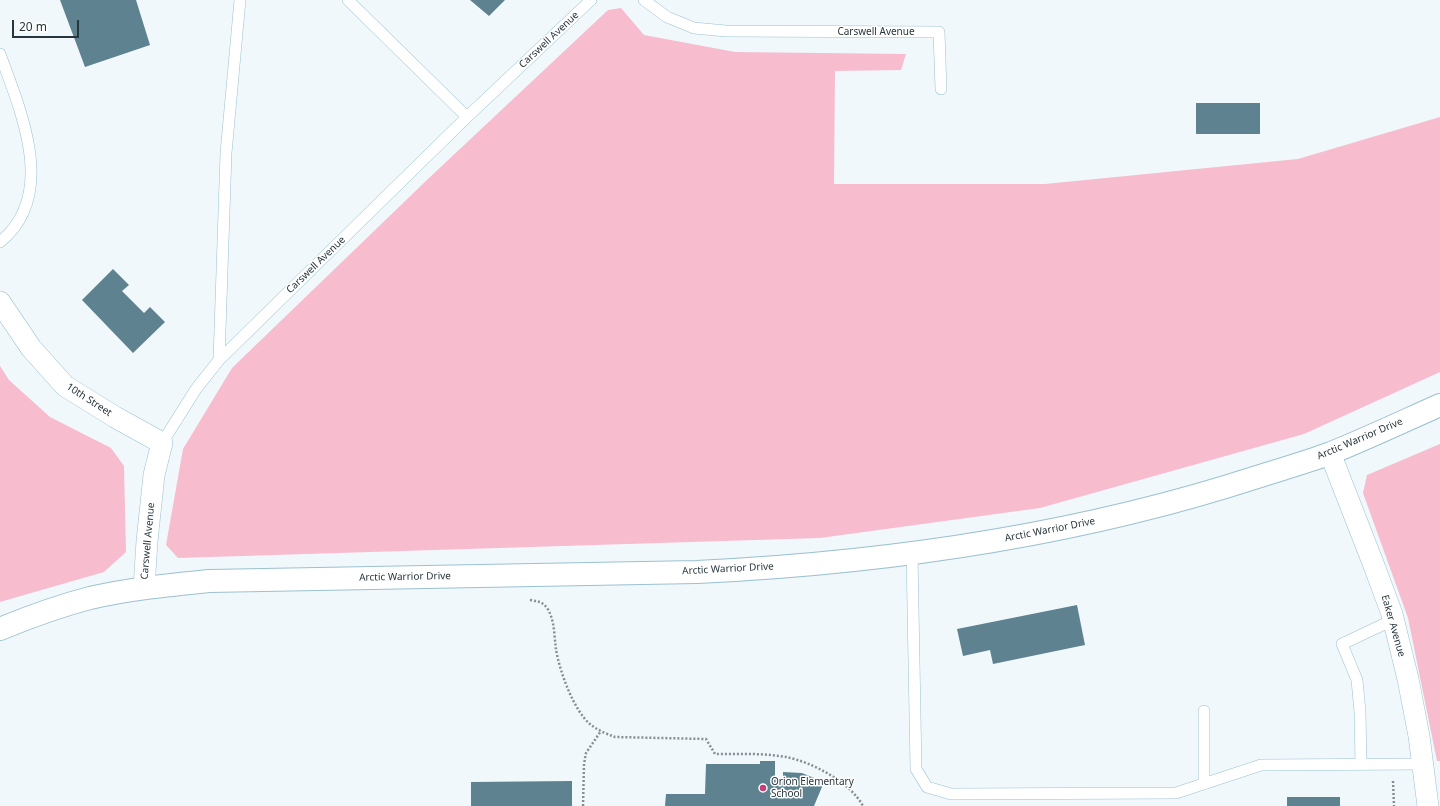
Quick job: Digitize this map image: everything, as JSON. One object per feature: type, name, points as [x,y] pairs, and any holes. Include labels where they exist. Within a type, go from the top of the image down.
[{"type":"main road","name":"Arctic Warrior Drive","points":[[0,629],[36,614],[90,598],[144,588],[208,580],[710,571],[848,561],[982,543],[1047,532],[1138,512],[1215,490],[1330,453],[1440,405]]},
{"type":"street","name":"10th Street","points":[[0,302],[31,348],[65,386],[115,417],[162,443]]},
{"type":"street","name":"Carswell Avenue","points":[[144,588],[154,475],[162,443]]},
{"type":"street","name":"Eaker Avenue","points":[[1330,453],[1373,563],[1393,620],[1408,679],[1423,764],[1428,806]]},
{"type":"lane","points":[[219,360],[226,153],[240,0]]},
{"type":"lane","points":[[348,0],[467,117]]},
{"type":"lane","name":"Carswell Avenue","points":[[162,443],[196,389],[219,360],[467,117],[591,0]]},
{"type":"lane","name":"Carswell Avenue","points":[[644,0],[666,17],[694,28],[726,31],[939,32],[941,89]]},
{"type":"lane","points":[[0,54],[26,135],[31,166],[30,193],[24,213],[8,236],[0,242]]},
{"type":"lane","points":[[912,553],[916,768],[927,787],[951,794],[1176,793],[1261,765],[1423,764]]},
{"type":"lane","points":[[1361,764],[1360,712],[1357,680],[1342,644],[1393,620]]},
{"type":"lane","points":[[1204,712],[1204,784]]},
{"type":"path","points":[[530,600],[542,603],[547,608],[552,618],[555,630],[558,662],[574,702],[582,716],[591,725],[615,737],[706,739],[715,754],[757,754],[787,757],[813,766],[833,777],[846,786],[862,806]]},
{"type":"path","points":[[583,806],[584,764],[586,753],[601,731]]},
{"type":"path","points":[[1393,781],[1394,806]]},
{"type":"shaded area","points":[[621,8],[644,35],[735,52],[906,54],[901,70],[835,71],[834,184],[1045,184],[1298,159],[1440,117],[1440,372],[1304,434],[1040,508],[820,538],[178,558],[166,545],[183,449],[232,368],[429,178],[608,10]]},
{"type":"shaded area","points":[[0,366],[9,380],[50,417],[111,448],[124,466],[126,552],[104,572],[0,602]]},
{"type":"shaded area","points":[[1440,444],[1440,761],[1437,761],[1408,618],[1363,493],[1367,475]]},
{"type":"building","points":[[60,0],[136,0],[150,45],[85,67]]},
{"type":"building","points":[[470,0],[505,0],[489,16]]},
{"type":"building","points":[[1196,103],[1260,103],[1260,134],[1196,134]]},
{"type":"building","points":[[113,269],[129,285],[122,291],[144,313],[150,307],[165,322],[133,353],[82,300]]},
{"type":"building","points":[[1077,605],[1085,645],[993,664],[990,650],[963,656],[957,629]]},
{"type":"building","name":"Orion Elementary School","points":[[760,761],[775,761],[775,778],[783,778],[783,772],[802,773],[824,782],[814,806],[665,806],[666,794],[705,794],[706,764],[760,764]]},
{"type":"building","points":[[572,781],[572,806],[471,806],[471,782]]},
{"type":"building","points":[[1287,797],[1340,797],[1340,806],[1287,806]]},
{"type":"place","name":"Orion Elementary School","points":[[763,788]]}]
